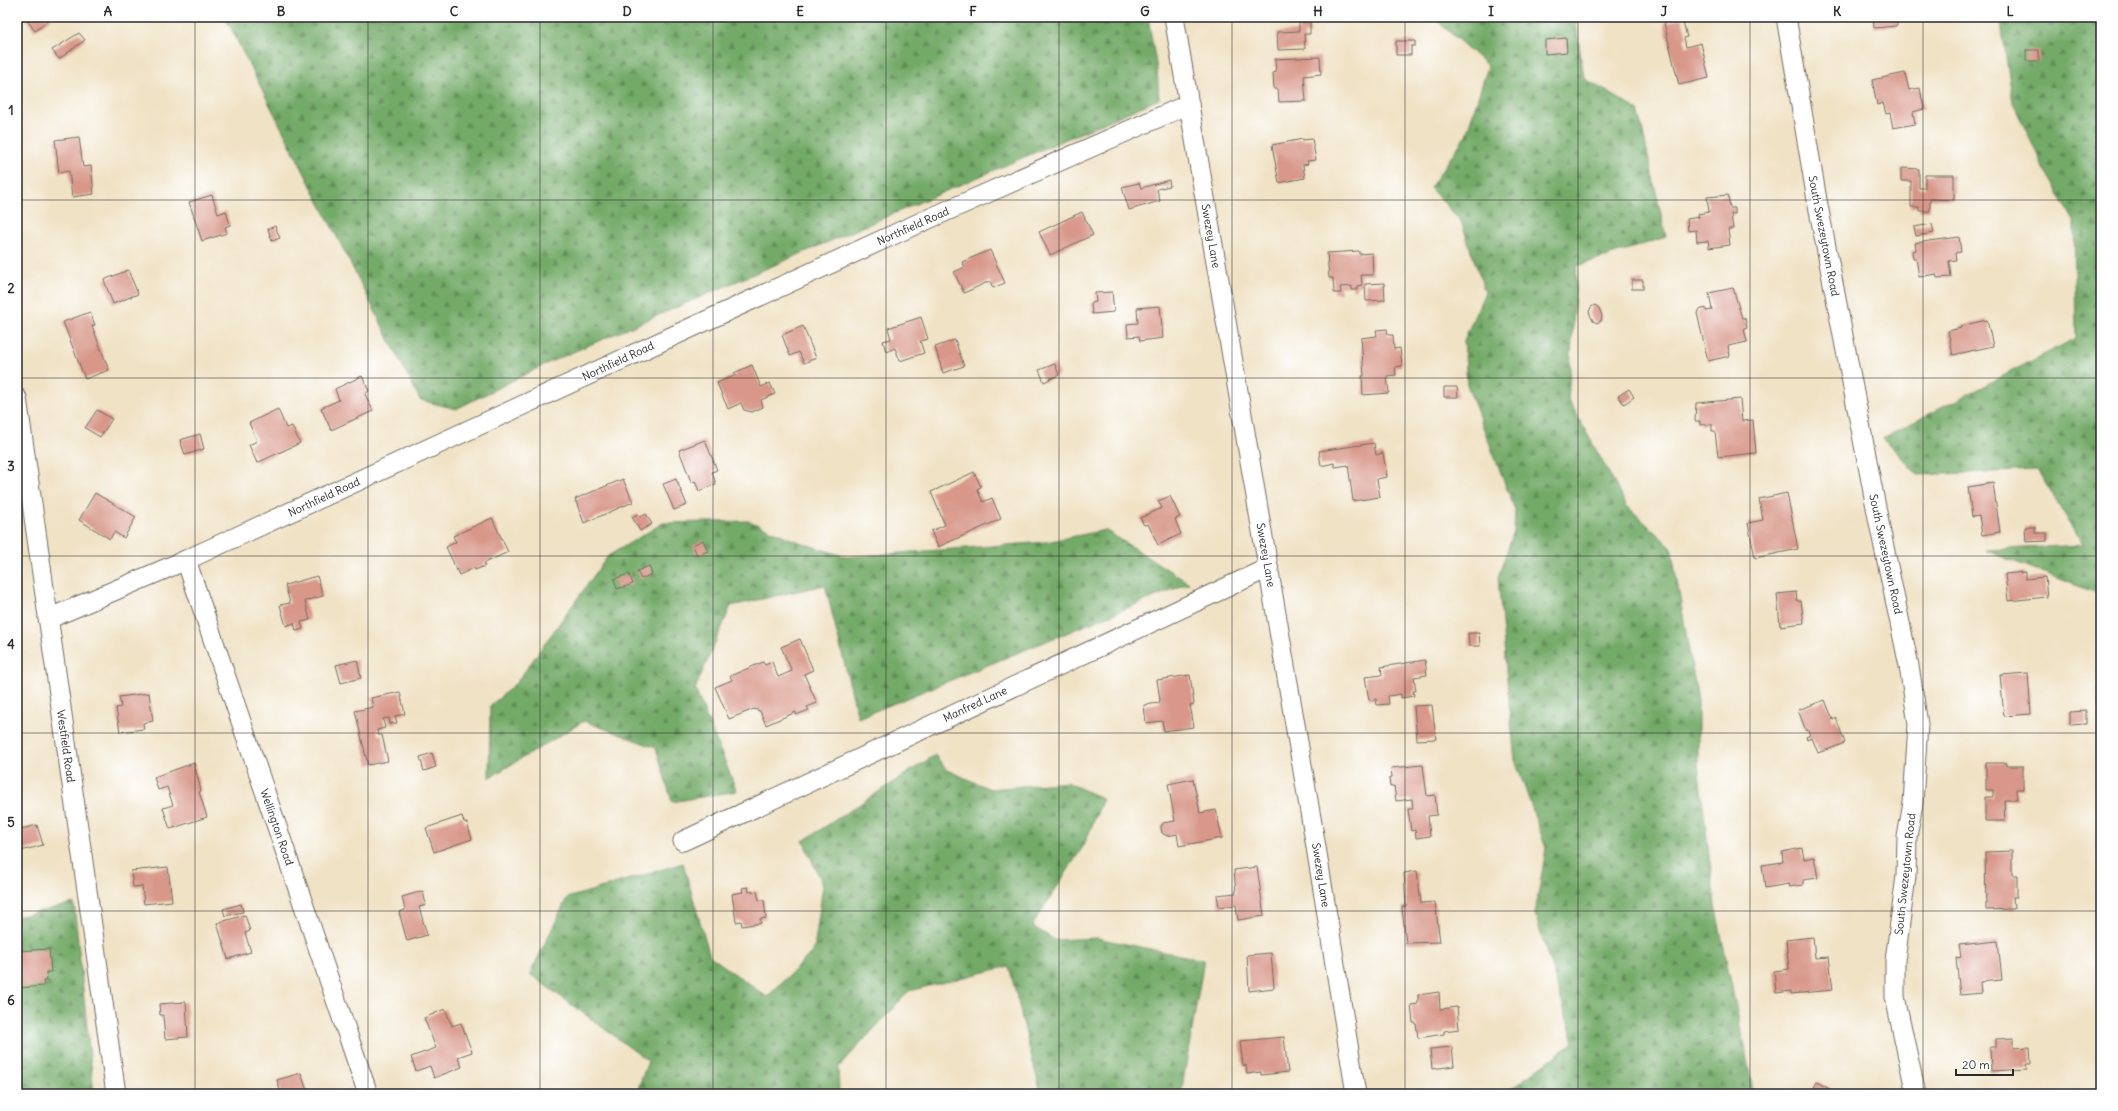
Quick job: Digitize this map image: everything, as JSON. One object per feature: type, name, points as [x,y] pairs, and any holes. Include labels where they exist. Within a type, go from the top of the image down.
[{"type":"street","name":"Swezey Lane","points":[[1174,17],[1315,839],[1356,1094]]},
{"type":"street","name":"South Swezeytown Road","points":[[1786,17],[1820,216],[1880,528],[1909,666],[1918,724],[1913,803],[1907,837],[1906,876],[1894,961],[1894,997],[1916,1094]]},
{"type":"street","name":"Northfield Road","points":[[48,619],[186,560],[901,232],[1189,104]]},
{"type":"street","name":"Westfield Road","points":[[17,398],[116,1094]]},
{"type":"street","name":"Wellington Road","points":[[186,560],[368,1094]]},
{"type":"street","name":"Manfred Lane","points":[[683,841],[1268,568]]},
{"type":"green space","points":[[225,17],[1148,17],[1157,69],[1159,99],[550,362],[456,409],[420,400]]},
{"type":"green space","points":[[1439,17],[1575,17],[1584,78],[1638,110],[1666,237],[1577,266],[1568,399],[1627,506],[1671,547],[1698,701],[1698,763],[1715,905],[1754,1094],[1504,1094],[1574,1042],[1535,914],[1546,848],[1515,760],[1498,577],[1514,531],[1515,510],[1467,385],[1464,340],[1485,292],[1461,221],[1430,188],[1466,135],[1488,66],[1439,23]]},
{"type":"green space","points":[[2000,17],[2101,17],[2101,595],[1985,550],[2083,545],[2038,470],[1918,475],[1883,438],[2076,338],[2074,221],[2044,169],[2013,103]]},
{"type":"green space","points":[[749,521],[796,541],[846,557],[1046,542],[1105,530],[1189,583],[858,718],[825,585],[731,606],[695,689],[737,791],[672,802],[656,748],[584,721],[489,778],[490,706],[517,682],[608,556],[663,523]]},
{"type":"green space","points":[[935,755],[947,770],[990,789],[1067,782],[1103,799],[1084,845],[1032,926],[1055,940],[1097,938],[1204,960],[1181,1094],[1041,1094],[1009,966],[909,991],[838,1068],[839,1094],[636,1094],[648,1061],[530,974],[567,898],[683,863],[710,956],[767,997],[814,950],[823,885],[803,841]]},
{"type":"green space","points":[[74,903],[94,1094],[17,1094],[17,917]]},
{"type":"building","points":[[17,17],[53,17],[35,31],[26,19],[17,19]]},
{"type":"building","points":[[1873,17],[1897,17],[1897,26],[1874,28]]},
{"type":"building","points":[[1682,18],[1687,37],[1684,38],[1686,47],[1701,43],[1709,78],[1679,85],[1664,23]]},
{"type":"building","points":[[1299,22],[1310,22],[1310,34],[1304,34],[1305,49],[1278,50],[1277,32],[1299,31]]},
{"type":"building","points":[[79,33],[85,40],[59,59],[52,50]]},
{"type":"building","points":[[1566,38],[1567,52],[1545,54],[1545,40]]},
{"type":"building","points":[[1396,41],[1415,41],[1415,46],[1411,46],[1411,55],[1396,55]]},
{"type":"building","points":[[2026,50],[2039,50],[2039,61],[2026,61]]},
{"type":"building","points":[[1320,57],[1321,74],[1304,76],[1306,101],[1279,102],[1278,89],[1274,89],[1273,73],[1276,72],[1275,59]]},
{"type":"building","points":[[1905,73],[1909,90],[1920,88],[1924,109],[1913,112],[1915,124],[1893,128],[1890,113],[1886,114],[1883,103],[1877,105],[1872,80]]},
{"type":"building","points":[[79,137],[83,167],[91,166],[94,194],[72,197],[69,171],[59,173],[55,140]]},
{"type":"building","points":[[1303,139],[1312,139],[1316,160],[1307,161],[1308,164],[1303,165],[1305,178],[1279,183],[1272,145]]},
{"type":"building","points":[[1901,168],[1919,169],[1919,188],[1925,188],[1925,175],[1954,175],[1954,200],[1930,199],[1930,211],[1919,211],[1919,207],[1911,207],[1911,181],[1901,181]]},
{"type":"building","points":[[1169,180],[1170,186],[1157,189],[1160,201],[1129,210],[1122,187],[1139,183],[1141,188]]},
{"type":"building","points":[[212,195],[218,214],[226,211],[230,225],[225,227],[227,233],[202,241],[189,202]]},
{"type":"building","points":[[1728,195],[1730,208],[1735,208],[1735,214],[1731,214],[1733,229],[1728,229],[1730,245],[1709,248],[1708,241],[1697,242],[1696,230],[1688,231],[1687,219],[1699,217],[1698,214],[1709,212],[1707,197]]},
{"type":"building","points":[[1082,212],[1093,235],[1050,255],[1039,232]]},
{"type":"building","points":[[1932,224],[1934,233],[1916,236],[1914,227]]},
{"type":"building","points":[[275,226],[280,238],[272,241],[268,229]]},
{"type":"building","points":[[1959,237],[1961,252],[1955,253],[1956,260],[1949,261],[1951,277],[1937,278],[1936,274],[1919,277],[1916,258],[1913,258],[1912,251],[1916,250],[1915,243]]},
{"type":"building","points":[[990,250],[1005,283],[993,288],[990,281],[964,293],[954,272],[965,267],[962,262]]},
{"type":"building","points":[[1359,251],[1359,254],[1372,253],[1373,275],[1361,275],[1362,285],[1357,286],[1357,290],[1352,290],[1352,286],[1340,287],[1341,293],[1334,293],[1333,278],[1329,278],[1327,253]]},
{"type":"building","points":[[128,270],[138,294],[113,304],[104,280]]},
{"type":"building","points":[[1632,280],[1643,280],[1643,289],[1632,289]]},
{"type":"building","points":[[1384,283],[1385,300],[1366,301],[1365,284]]},
{"type":"building","points":[[1733,288],[1742,318],[1745,318],[1747,328],[1744,329],[1747,342],[1728,346],[1730,356],[1708,361],[1697,313],[1699,310],[1706,308],[1706,311],[1712,310],[1709,293]]},
{"type":"building","points":[[1112,292],[1114,312],[1092,314],[1091,303],[1096,302],[1095,293]]},
{"type":"building","points":[[1595,305],[1599,308],[1602,316],[1601,321],[1597,323],[1593,321],[1589,312],[1591,307]]},
{"type":"building","points":[[1160,306],[1163,338],[1140,341],[1139,336],[1128,337],[1127,324],[1138,323],[1137,308]]},
{"type":"building","points":[[90,312],[95,325],[92,326],[109,370],[85,379],[63,322]]},
{"type":"building","points":[[921,317],[928,339],[920,341],[924,353],[900,361],[895,348],[886,352],[883,341],[891,339],[888,328]]},
{"type":"building","points":[[1987,320],[1993,346],[1953,355],[1948,331],[1961,328],[1960,326]]},
{"type":"building","points":[[803,326],[816,358],[804,363],[799,352],[790,356],[782,335]]},
{"type":"building","points":[[1387,329],[1388,335],[1393,335],[1394,349],[1400,348],[1402,366],[1395,367],[1396,375],[1387,376],[1389,393],[1363,395],[1362,376],[1364,376],[1361,338],[1377,336],[1376,330]]},
{"type":"building","points":[[955,340],[964,366],[943,373],[935,347]]},
{"type":"building","points":[[1055,364],[1059,375],[1044,382],[1039,370]]},
{"type":"building","points":[[752,365],[761,387],[770,383],[775,394],[761,400],[763,407],[752,412],[744,410],[741,403],[728,409],[717,383],[736,375],[734,373]]},
{"type":"building","points":[[362,376],[369,391],[365,394],[373,411],[331,430],[321,408],[339,400],[335,389]]},
{"type":"building","points":[[1444,387],[1457,387],[1458,397],[1444,397]]},
{"type":"building","points":[[1629,389],[1634,397],[1624,404],[1618,396]]},
{"type":"building","points":[[1740,399],[1742,421],[1753,420],[1756,453],[1718,457],[1715,431],[1712,431],[1712,424],[1700,425],[1700,421],[1695,421],[1696,403]]},
{"type":"building","points":[[278,409],[286,428],[292,426],[300,443],[257,463],[249,445],[257,441],[249,423]]},
{"type":"building","points":[[97,410],[112,419],[100,437],[85,428]]},
{"type":"building","points":[[200,434],[204,449],[185,455],[180,440]]},
{"type":"building","points":[[705,440],[717,470],[712,472],[716,484],[699,491],[695,481],[691,482],[679,450]]},
{"type":"building","points":[[1374,443],[1376,455],[1383,453],[1387,477],[1377,479],[1380,497],[1353,501],[1348,465],[1335,467],[1334,463],[1321,466],[1319,451]]},
{"type":"building","points":[[974,472],[981,487],[977,489],[983,502],[992,498],[1001,519],[938,547],[931,531],[945,525],[931,492]]},
{"type":"building","points":[[623,479],[633,502],[584,523],[575,499]]},
{"type":"building","points":[[676,479],[687,505],[674,510],[663,484]]},
{"type":"building","points":[[1993,483],[2000,532],[1982,535],[1979,516],[1972,517],[1968,487]]},
{"type":"building","points":[[95,493],[136,517],[124,538],[114,532],[110,539],[79,520]]},
{"type":"building","points":[[1787,493],[1798,549],[1755,558],[1748,523],[1763,520],[1759,499]]},
{"type":"building","points":[[1170,496],[1180,517],[1175,519],[1181,534],[1158,545],[1148,524],[1144,525],[1140,518],[1162,508],[1158,501]]},
{"type":"building","points":[[638,514],[640,517],[646,514],[652,524],[640,531],[632,517]]},
{"type":"building","points":[[492,518],[508,552],[484,563],[485,566],[475,570],[474,568],[459,575],[446,547],[456,542],[453,536]]},
{"type":"building","points":[[2025,527],[2035,527],[2035,533],[2047,533],[2047,541],[2026,542]]},
{"type":"building","points":[[703,540],[708,551],[697,555],[693,545]]},
{"type":"building","points":[[649,566],[652,574],[641,579],[637,571]]},
{"type":"building","points":[[2025,572],[2025,579],[2045,577],[2047,597],[2008,601],[2005,574]]},
{"type":"building","points":[[629,574],[633,584],[617,589],[614,579]]},
{"type":"building","points":[[317,576],[323,596],[305,601],[310,620],[301,622],[303,629],[296,631],[294,623],[286,626],[280,605],[290,603],[285,585]]},
{"type":"building","points":[[1796,592],[1797,601],[1801,601],[1804,623],[1780,626],[1777,594]]},
{"type":"building","points":[[1468,633],[1479,633],[1480,646],[1469,646]]},
{"type":"building","points":[[800,639],[813,670],[804,674],[817,703],[807,707],[809,710],[796,715],[796,712],[766,725],[760,711],[754,709],[729,719],[715,687],[732,680],[730,676],[763,662],[765,665],[772,662],[778,677],[792,671],[781,647]]},
{"type":"building","points":[[357,660],[361,678],[341,683],[336,665]]},
{"type":"building","points":[[1425,660],[1427,675],[1414,677],[1416,691],[1413,691],[1414,696],[1401,698],[1401,694],[1388,696],[1389,704],[1377,705],[1376,699],[1369,700],[1365,677],[1382,675],[1381,667]]},
{"type":"building","points":[[2028,673],[2031,714],[2004,716],[2000,675]]},
{"type":"building","points":[[1190,675],[1194,704],[1190,705],[1194,727],[1164,731],[1162,721],[1146,723],[1144,705],[1159,703],[1160,700],[1157,680]]},
{"type":"building","points":[[2097,688],[2101,688],[2101,709],[2099,709]]},
{"type":"building","points":[[400,692],[405,714],[395,716],[397,723],[390,724],[389,718],[383,719],[385,728],[377,730],[378,735],[382,735],[388,761],[368,765],[355,711],[373,707],[371,698]]},
{"type":"building","points":[[149,693],[153,721],[143,723],[144,729],[120,732],[116,708],[121,707],[119,697]]},
{"type":"building","points":[[1825,700],[1833,720],[1836,718],[1845,743],[1818,753],[1812,738],[1807,740],[1806,737],[1810,735],[1808,730],[1806,731],[1798,710]]},
{"type":"building","points":[[1432,705],[1436,739],[1417,740],[1414,706]]},
{"type":"building","points":[[2086,711],[2086,724],[2070,725],[2070,712]]},
{"type":"building","points":[[432,753],[436,767],[424,771],[420,757]]},
{"type":"building","points":[[194,763],[201,791],[199,792],[207,817],[170,829],[163,808],[173,805],[167,787],[158,790],[154,777]]},
{"type":"building","points":[[1986,763],[2006,763],[2006,766],[2023,766],[2023,789],[2016,789],[2017,800],[2004,800],[2005,821],[1985,821],[1985,797],[1993,797],[1993,790],[1986,790]]},
{"type":"building","points":[[1423,765],[1427,796],[1435,795],[1437,815],[1428,816],[1430,836],[1416,838],[1415,830],[1411,831],[1408,809],[1413,809],[1412,799],[1396,801],[1394,786],[1390,787],[1389,778],[1392,777],[1391,768]]},
{"type":"building","points":[[1193,779],[1200,813],[1216,810],[1222,838],[1179,846],[1177,834],[1167,836],[1162,833],[1161,827],[1163,823],[1175,821],[1168,784]]},
{"type":"building","points":[[462,816],[464,822],[467,823],[472,839],[434,852],[426,828]]},
{"type":"building","points":[[37,825],[43,845],[21,851],[17,830]]},
{"type":"building","points":[[1802,848],[1804,859],[1814,857],[1818,878],[1803,880],[1803,885],[1789,887],[1788,884],[1765,888],[1762,865],[1783,862],[1782,852]]},
{"type":"building","points":[[2012,851],[2012,875],[2017,875],[2017,897],[2013,897],[2014,909],[1986,910],[1985,852]]},
{"type":"building","points":[[168,867],[172,901],[144,904],[142,886],[133,887],[131,871]]},
{"type":"building","points":[[1257,867],[1264,916],[1238,920],[1236,905],[1219,907],[1217,895],[1236,893],[1234,870]]},
{"type":"building","points":[[1417,871],[1421,903],[1435,902],[1440,942],[1406,943],[1402,907],[1406,906],[1404,873]]},
{"type":"building","points":[[748,887],[749,892],[757,891],[759,900],[764,900],[766,918],[760,919],[761,923],[742,926],[741,921],[736,922],[732,894],[743,892],[742,888]]},
{"type":"building","points":[[423,891],[426,905],[419,907],[427,935],[407,941],[399,912],[405,910],[402,897]]},
{"type":"building","points":[[241,904],[243,912],[225,916],[223,909]]},
{"type":"building","points":[[245,915],[250,931],[245,933],[251,952],[228,959],[217,923]]},
{"type":"building","points":[[1813,937],[1815,958],[1829,957],[1833,990],[1791,994],[1791,991],[1776,993],[1774,971],[1789,969],[1786,940]]},
{"type":"building","points":[[1998,941],[2002,980],[1980,982],[1981,993],[1960,995],[1956,958],[1961,957],[1959,945]]},
{"type":"building","points":[[49,949],[51,972],[46,972],[47,981],[43,981],[44,986],[17,988],[17,951]]},
{"type":"building","points":[[1271,953],[1274,988],[1249,991],[1247,955]]},
{"type":"building","points":[[1439,992],[1440,1009],[1457,1007],[1459,1029],[1444,1031],[1444,1034],[1418,1038],[1416,1023],[1413,1023],[1411,1005],[1418,1004],[1418,995]]},
{"type":"building","points":[[186,1002],[188,1037],[165,1039],[163,1015],[160,1015],[159,1004]]},
{"type":"building","points":[[445,1009],[452,1026],[461,1023],[472,1052],[458,1057],[462,1067],[434,1078],[430,1066],[416,1071],[411,1057],[436,1048],[424,1018]]},
{"type":"building","points":[[1284,1037],[1288,1072],[1261,1075],[1261,1072],[1247,1074],[1246,1065],[1243,1066],[1240,1041]]},
{"type":"building","points":[[2014,1038],[2014,1048],[2030,1047],[2031,1063],[2026,1063],[2027,1069],[1991,1071],[1990,1047],[1996,1047],[1996,1039]]},
{"type":"building","points":[[1452,1047],[1454,1066],[1432,1069],[1430,1049]]},
{"type":"building","points":[[301,1073],[308,1094],[281,1094],[277,1080]]},
{"type":"building","points":[[1817,1082],[1833,1091],[1832,1094],[1818,1094],[1812,1091]]}]
